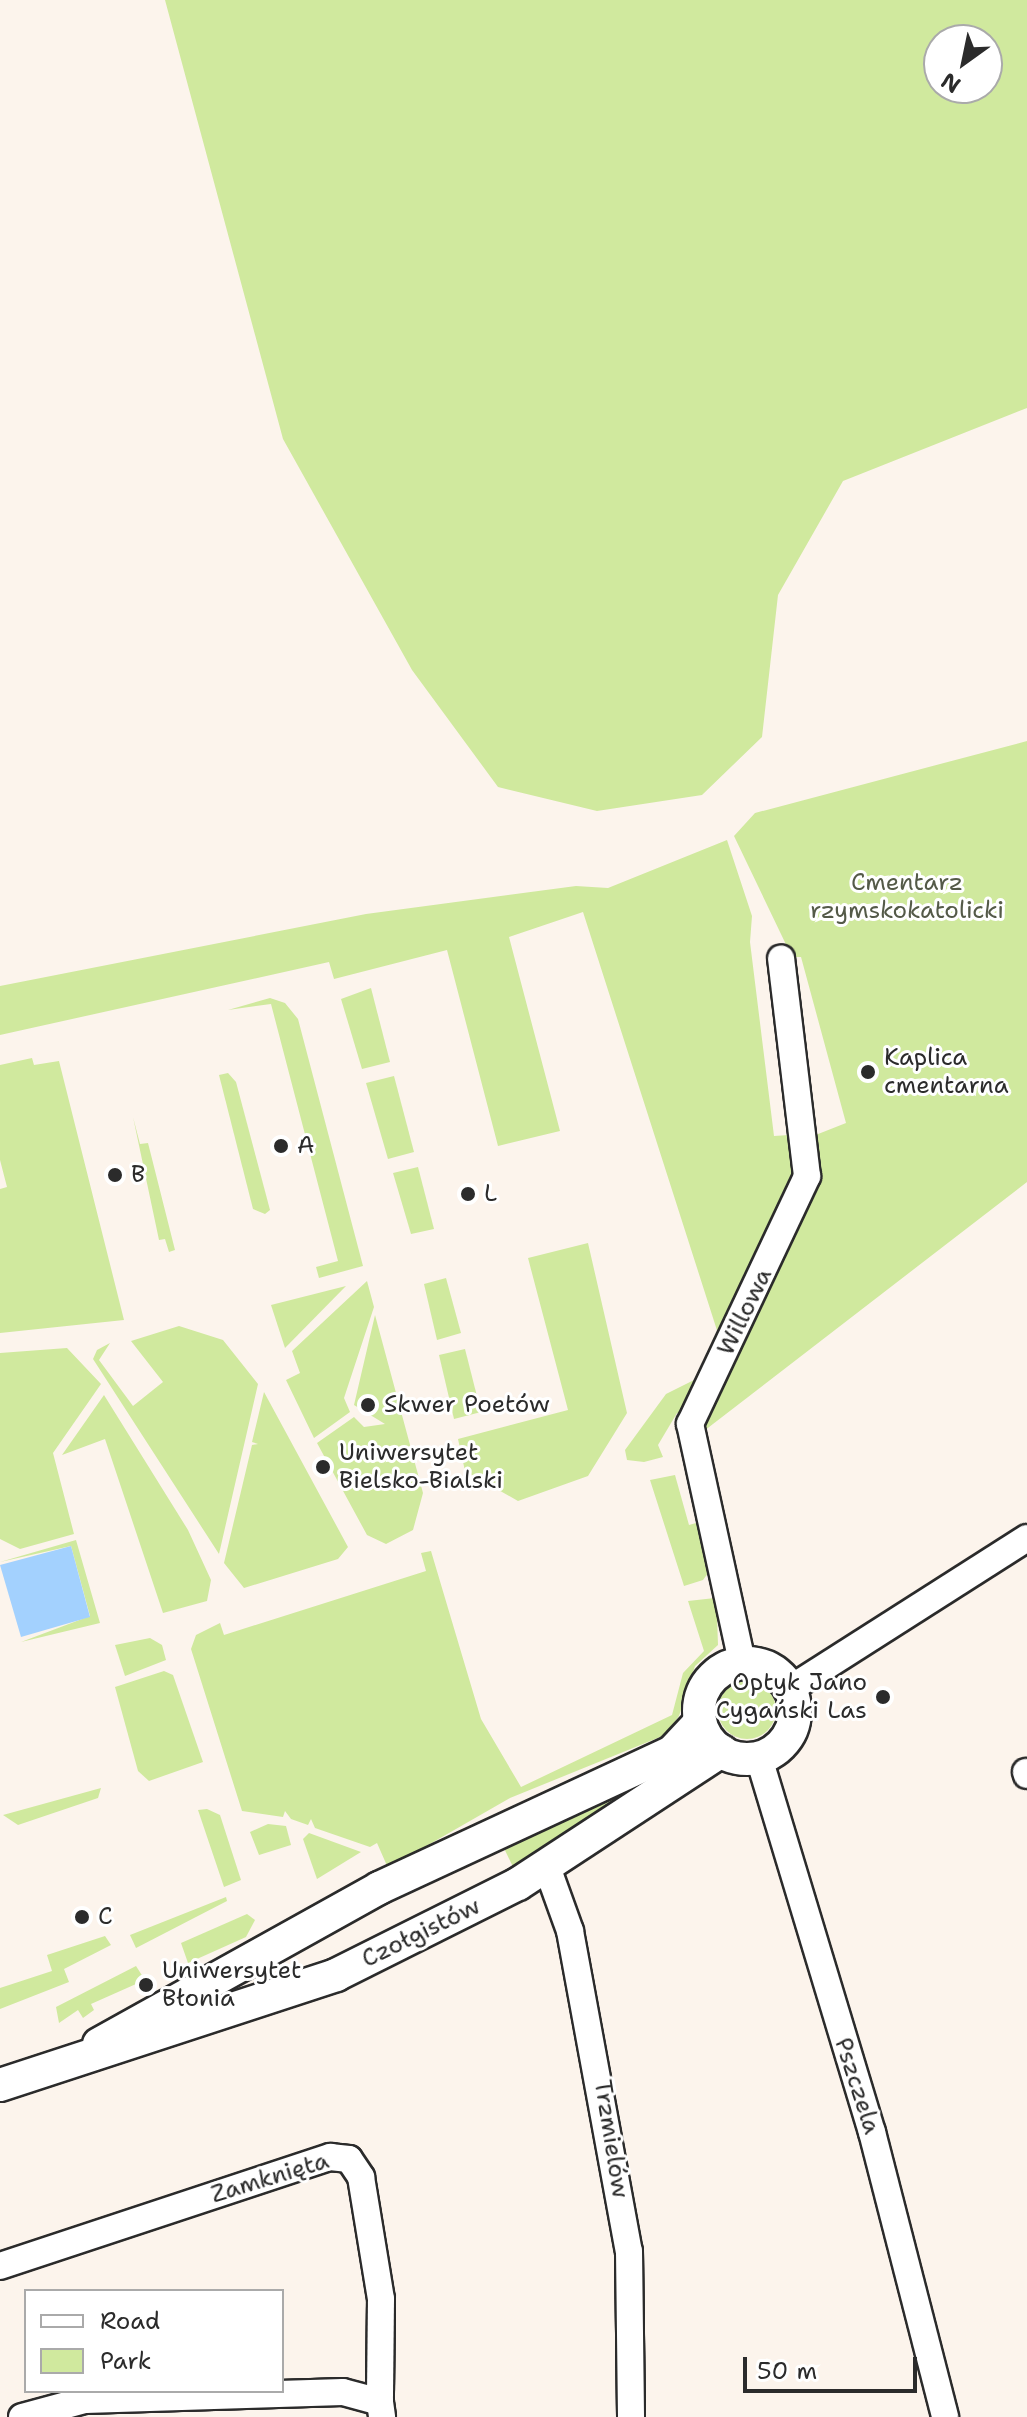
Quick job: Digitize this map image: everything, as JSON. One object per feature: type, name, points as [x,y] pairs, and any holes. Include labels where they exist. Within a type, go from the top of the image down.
[{"type":"street","name":"Willowa","points":[[742,1662],[724,1557],[690,1424],[807,1176],[781,959]]},
{"type":"street","points":[[790,1689],[1027,1538]]},
{"type":"street","points":[[742,1662],[770,1668],[790,1689],[792,1727],[785,1741],[759,1758],[721,1751],[700,1722],[699,1703],[709,1680],[742,1662]]},
{"type":"street","name":"Czołgistów","points":[[91,2052],[108,2034],[310,1923],[672,1752],[700,1722]]},
{"type":"street","name":"Czołgistów","points":[[0,2085],[91,2052],[304,1988],[547,1867],[721,1751]]},
{"type":"street","name":"Pszczela","points":[[759,1758],[872,2132],[945,2417]]},
{"type":"street","name":"Trzmielów","points":[[547,1867],[574,1946],[629,2251],[631,2417]]},
{"type":"street","name":"Zamknięta","points":[[0,2266],[330,2157],[349,2159],[361,2177],[381,2299],[381,2409]]},
{"type":"street","points":[[22,2417],[85,2400],[343,2392],[381,2409]]},
{"type":"green space","points":[[165,0],[1027,0],[1027,408],[843,481],[778,595],[762,737],[702,795],[597,811],[498,787],[412,670],[283,439]]},
{"type":"green space","name":"Cmentarz rzymskokatolicki","points":[[1027,741],[1027,1182],[700,1434],[808,1138],[846,1123],[801,957],[792,957],[734,836],[755,813]]},
{"type":"green space","points":[[727,840],[752,916],[750,942],[774,1136],[789,1135],[802,1172],[745,1306],[686,1413],[677,1413],[658,1445],[663,1457],[644,1462],[627,1460],[625,1450],[666,1394],[700,1377],[722,1346],[583,912],[509,937],[560,1131],[498,1146],[447,950],[334,979],[329,962],[0,1035],[0,986],[366,914],[576,886],[608,888]]},
{"type":"green space","points":[[371,988],[390,1062],[362,1069],[341,999]]},
{"type":"green space","points":[[270,998],[285,1003],[298,1019],[363,1266],[319,1278],[316,1267],[338,1261],[271,1004],[228,1010]]},
{"type":"green space","points":[[32,1058],[34,1065],[59,1061],[124,1320],[0,1333],[0,1189],[7,1187],[0,1160],[0,1065]]},
{"type":"green space","points":[[228,1073],[236,1082],[270,1210],[265,1214],[253,1209],[219,1075]]},
{"type":"green space","points":[[394,1076],[414,1152],[388,1159],[366,1083]]},
{"type":"green space","points":[[133,1117],[140,1144],[148,1143],[175,1250],[169,1252],[165,1239],[159,1240]]},
{"type":"green space","points":[[418,1167],[434,1229],[411,1234],[393,1173]]},
{"type":"green space","points":[[588,1243],[627,1413],[588,1476],[518,1501],[465,1471],[458,1439],[568,1410],[528,1258]]},
{"type":"green space","points":[[446,1278],[461,1333],[437,1340],[424,1284]]},
{"type":"green space","points":[[367,1281],[374,1307],[344,1398],[350,1412],[314,1438],[286,1380],[300,1373],[292,1351]]},
{"type":"green space","points":[[346,1286],[285,1348],[271,1305]]},
{"type":"green space","points":[[375,1315],[423,1493],[413,1530],[386,1544],[367,1535],[317,1443],[354,1417],[364,1427],[385,1424],[354,1405]]},
{"type":"green space","points":[[179,1326],[223,1340],[258,1384],[219,1554],[93,1359],[97,1350],[110,1343],[99,1360],[133,1406],[163,1382],[131,1341]]},
{"type":"green space","points":[[67,1348],[101,1384],[53,1453],[74,1534],[20,1549],[0,1539],[0,1353]]},
{"type":"green space","points":[[465,1349],[481,1412],[454,1419],[439,1355]]},
{"type":"green space","points":[[264,1392],[348,1547],[338,1559],[244,1588],[224,1563],[252,1445],[258,1444],[252,1442]]},
{"type":"green space","points":[[104,1395],[188,1530],[211,1580],[207,1601],[163,1613],[105,1439],[62,1455]]},
{"type":"green space","points":[[675,1475],[689,1525],[703,1521],[711,1569],[703,1580],[684,1586],[650,1480]]},
{"type":"green space","points":[[76,1540],[100,1623],[21,1642],[90,1616],[71,1546],[0,1562]]},
{"type":"green space","points":[[431,1551],[481,1719],[521,1787],[672,1715],[683,1673],[704,1651],[688,1601],[715,1598],[724,1615],[717,1617],[718,1645],[695,1666],[679,1716],[665,1735],[510,1798],[388,1868],[377,1843],[370,1847],[315,1828],[311,1819],[308,1825],[291,1819],[285,1811],[283,1817],[242,1811],[191,1649],[196,1635],[220,1623],[224,1635],[426,1571],[421,1553]]},
{"type":"green space","points":[[150,1638],[162,1645],[166,1660],[125,1676],[115,1645]]},
{"type":"green space","points":[[164,1671],[173,1675],[203,1762],[149,1781],[138,1771],[115,1687]]},
{"type":"green space","points":[[747,1681],[768,1689],[776,1710],[768,1731],[747,1739],[726,1731],[718,1710],[726,1689]]},
{"type":"green space","points":[[643,1781],[645,1785],[514,1869],[502,1844]]},
{"type":"green space","points":[[101,1788],[98,1798],[18,1825],[3,1815]]},
{"type":"green space","points":[[207,1809],[220,1815],[241,1880],[224,1887],[198,1810]]},
{"type":"green space","points":[[268,1824],[286,1826],[291,1845],[259,1855],[250,1832]]},
{"type":"green space","points":[[309,1833],[361,1852],[317,1879],[303,1839]]},
{"type":"green space","points":[[226,1897],[227,1901],[136,1948],[130,1935]]},
{"type":"green space","points":[[247,1914],[255,1920],[246,1937],[188,1963],[181,1943]]},
{"type":"green space","points":[[105,1936],[111,1945],[64,1969],[69,1982],[0,2009],[0,1988],[52,1971],[47,1955]]},
{"type":"green space","points":[[136,1966],[145,1980],[91,2004],[94,2010],[83,2018],[78,2010],[59,2023],[56,2007]]},
{"type":"water","points":[[71,1546],[90,1617],[21,1637],[0,1565]]},
{"type":"place","name":"Kaplica cmentarna","points":[[868,1072]]},
{"type":"place","name":"A","points":[[281,1146]]},
{"type":"place","name":"B","points":[[115,1175]]},
{"type":"place","name":"L","points":[[468,1194]]},
{"type":"place","name":"Skwer Poetów","points":[[368,1405]]},
{"type":"place","name":"Uniwersytet Bielsko-Bialski","points":[[323,1467]]},
{"type":"place","name":"Optyk Jano Cygański Las","points":[[883,1697]]},
{"type":"place","name":"C","points":[[82,1917]]},
{"type":"place","name":"Uniwersytet Błonia","points":[[146,1985]]}]
